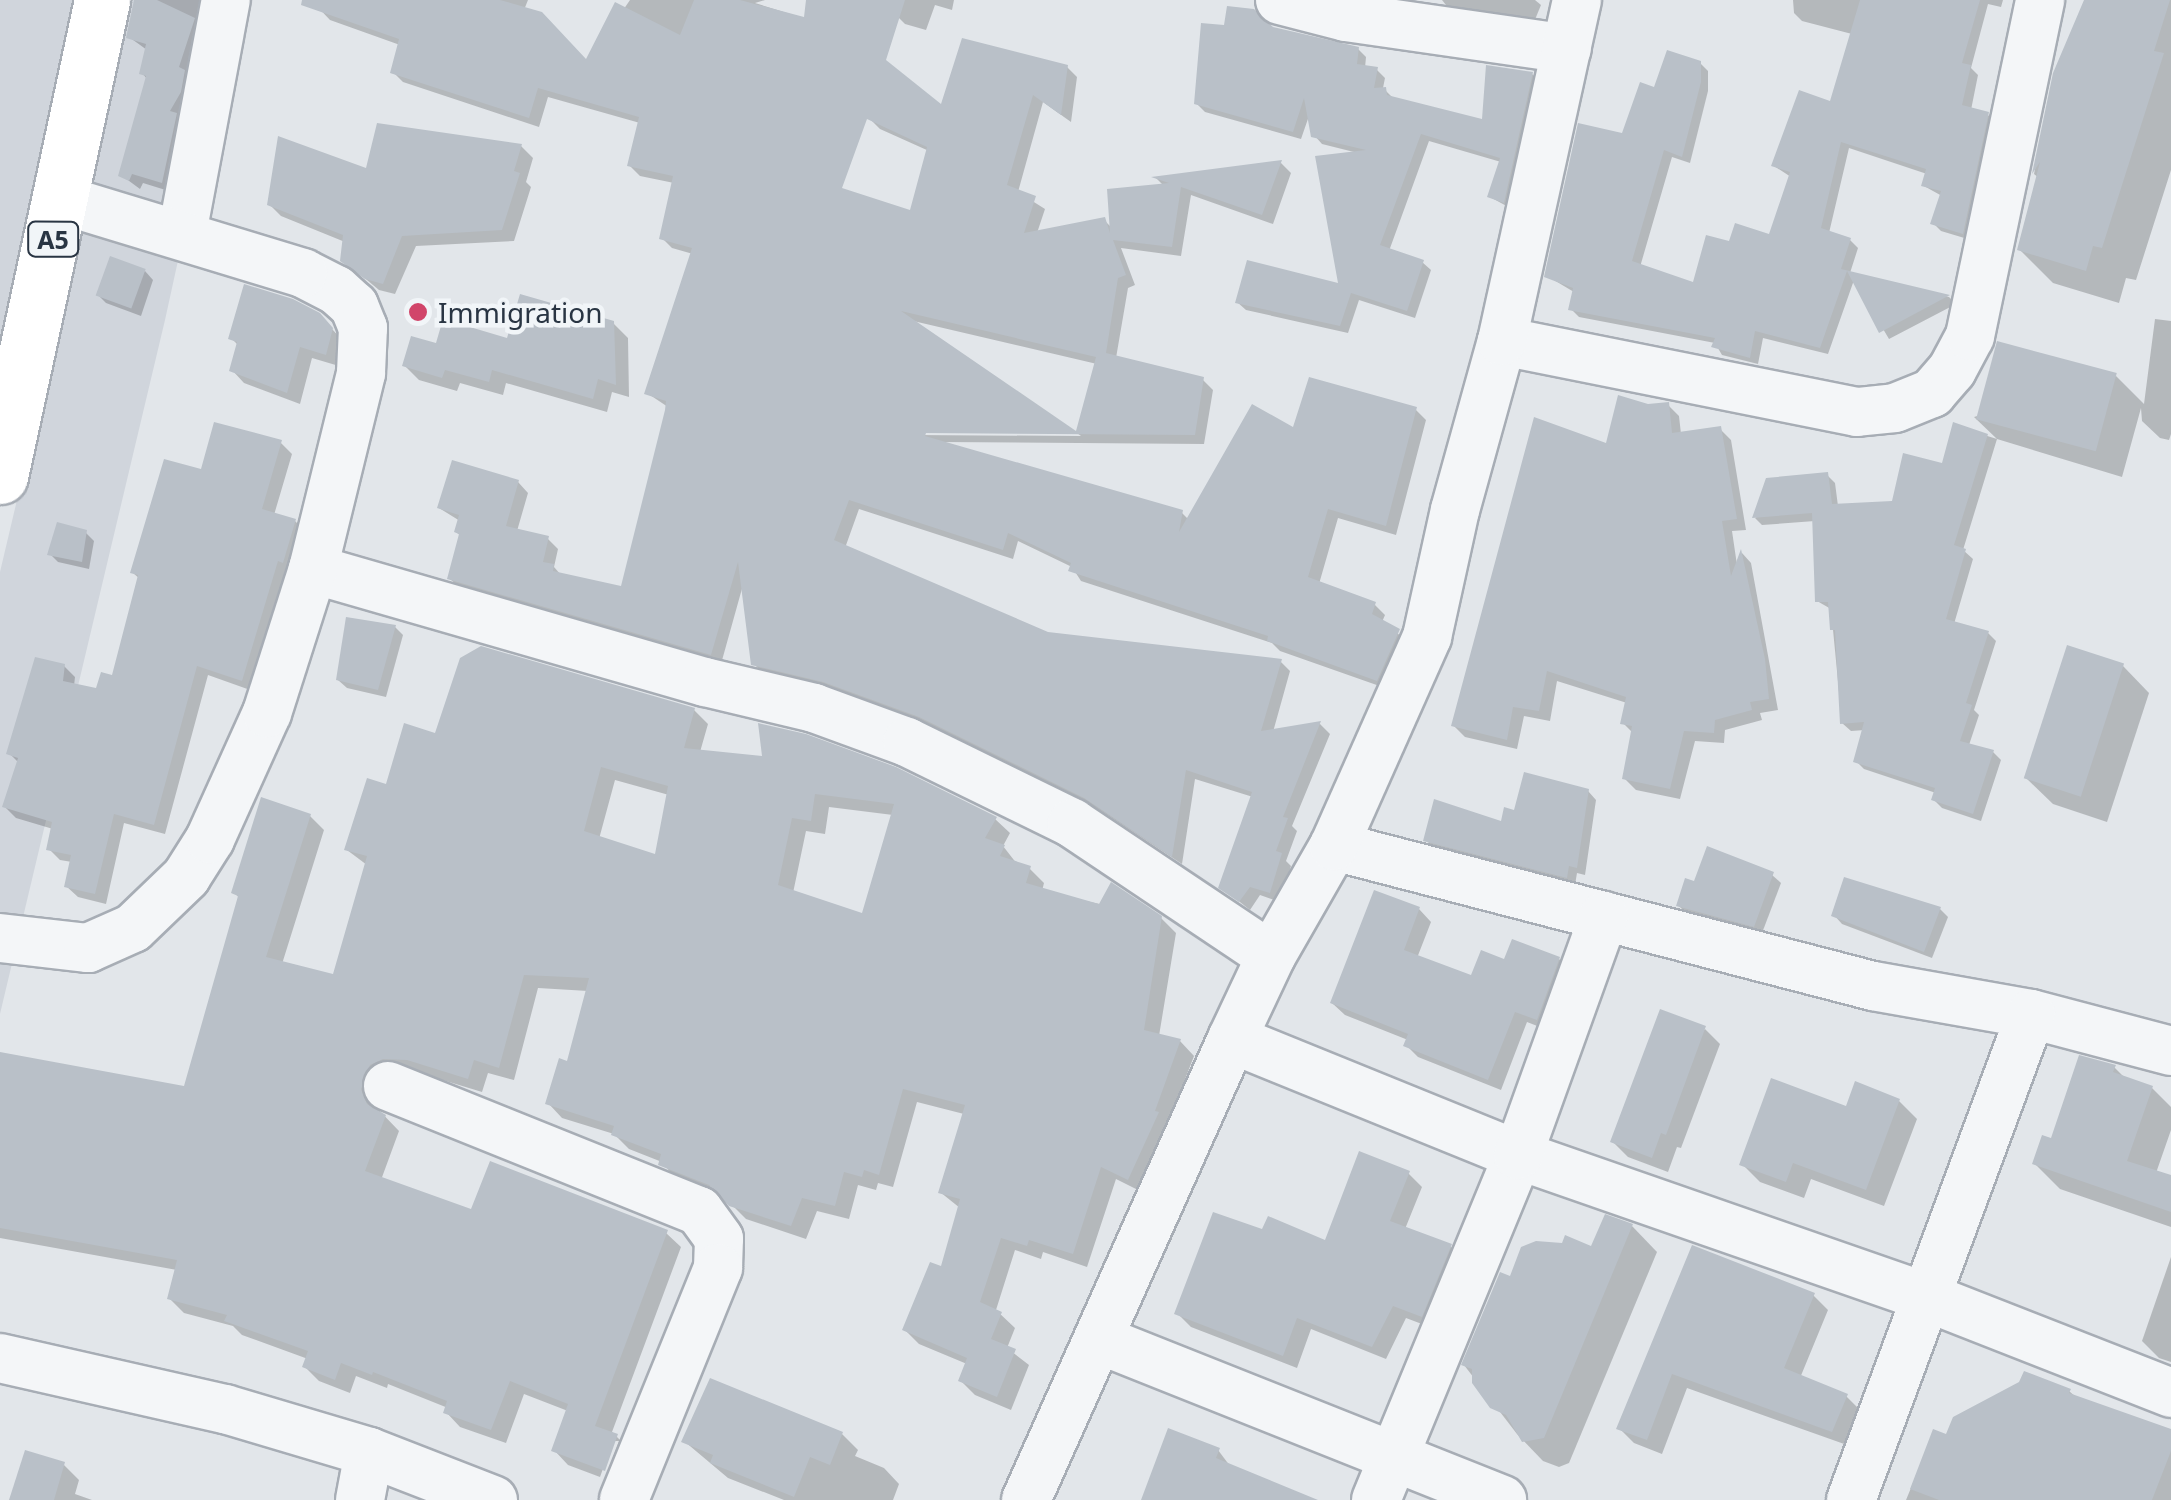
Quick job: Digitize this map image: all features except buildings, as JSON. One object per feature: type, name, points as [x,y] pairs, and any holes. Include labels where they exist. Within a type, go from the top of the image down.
[{"type":"highway","name":"A5","points":[[0,476],[102,0]]},
{"type":"street","points":[[182,234],[226,0]]},
{"type":"street","points":[[1280,0],[1346,17],[1567,48]]},
{"type":"street","points":[[1026,1500],[1232,1038],[1271,956],[1334,846],[1426,636],[1454,510],[1502,342],[1577,0]]},
{"type":"street","points":[[1502,342],[1857,412],[1895,408],[1932,392],[1952,370],[1970,336],[2040,0]]},
{"type":"street","points":[[0,938],[88,948],[133,928],[186,877],[210,838],[267,713],[312,569],[361,372],[362,328],[354,306],[336,290],[303,273],[62,200]]},
{"type":"street","points":[[312,569],[705,682],[814,708],[907,742],[1072,823],[1271,956]]},
{"type":"street","points":[[1334,846],[1873,986],[2032,1014],[2171,1051]]},
{"type":"street","points":[[1385,1479],[1518,1155],[1604,916]]},
{"type":"street","points":[[1851,1500],[2032,1014]]},
{"type":"street","points":[[1232,1038],[1518,1155],[1929,1298],[2171,1393]]},
{"type":"street","points":[[388,1086],[699,1211],[719,1240],[718,1268],[624,1500]]},
{"type":"street","points":[[1098,1339],[1385,1479],[1502,1500]]},
{"type":"street","points":[[0,1358],[225,1409],[369,1452],[493,1500]]},
{"type":"street","points":[[360,1500],[369,1452]]},
{"type":"shaded area","points":[[0,0],[81,0],[0,365]]},
{"type":"shaded area","points":[[124,0],[235,0],[165,320],[0,1014],[0,572],[80,233]]},
{"type":"place","name":"Immigration","points":[[418,312]]}]
